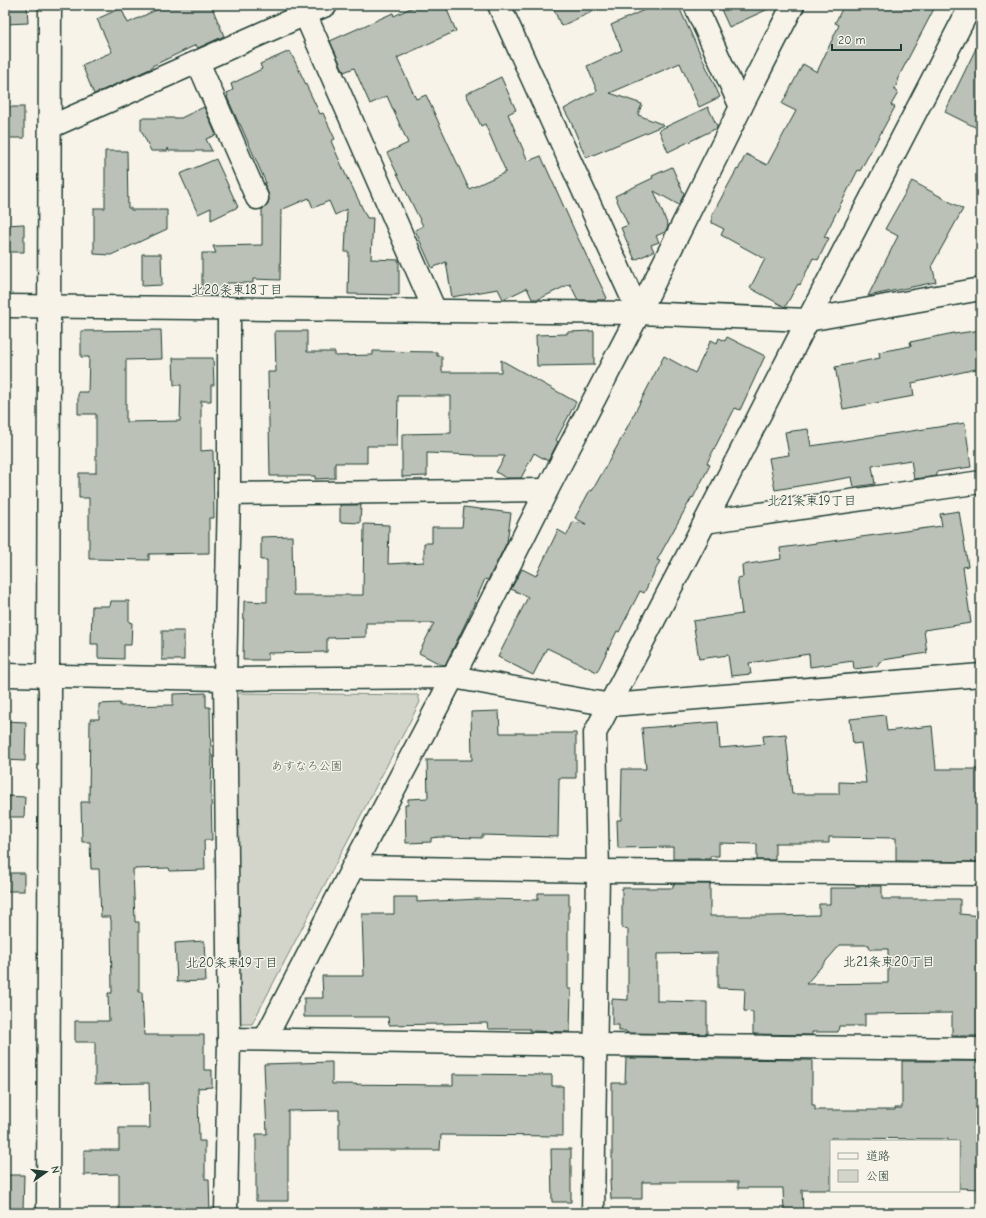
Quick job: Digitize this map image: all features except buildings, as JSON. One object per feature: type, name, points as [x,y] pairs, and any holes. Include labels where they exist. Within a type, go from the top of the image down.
[{"type":"street","points":[[48,1213],[50,5]]},
{"type":"street","points":[[50,127],[326,5]]},
{"type":"street","points":[[499,5],[639,314]]},
{"type":"street","points":[[695,5],[741,107]]},
{"type":"street","points":[[265,1039],[453,677],[546,490],[639,314],[793,5]]},
{"type":"street","points":[[593,1213],[598,871],[595,733],[706,522],[808,320],[971,5]]},
{"type":"street","points":[[305,14],[435,311]]},
{"type":"street","points":[[198,62],[257,198]]},
{"type":"street","points":[[5,306],[639,314],[808,320],[981,289]]},
{"type":"street","points":[[226,1213],[229,1039],[225,679],[229,494],[229,308]]},
{"type":"street","points":[[706,522],[981,482]]},
{"type":"street","points":[[229,494],[546,490]]},
{"type":"street","points":[[5,676],[225,679],[453,677],[611,705],[981,674]]},
{"type":"street","points":[[353,867],[598,871],[981,874]]},
{"type":"street","points":[[229,1039],[981,1049]]},
{"type":"green space","name":"あすなろ公園","points":[[237,693],[418,695],[420,702],[252,1024],[237,1024]]},
{"type":"district","name":"北20条東18丁目","points":[[237,289]]},
{"type":"district","name":"北21条東19丁目","points":[[812,500]]},
{"type":"district","name":"北21条東20丁目","points":[[889,961]]},
{"type":"district","name":"北20条東19丁目","points":[[232,962]]}]
